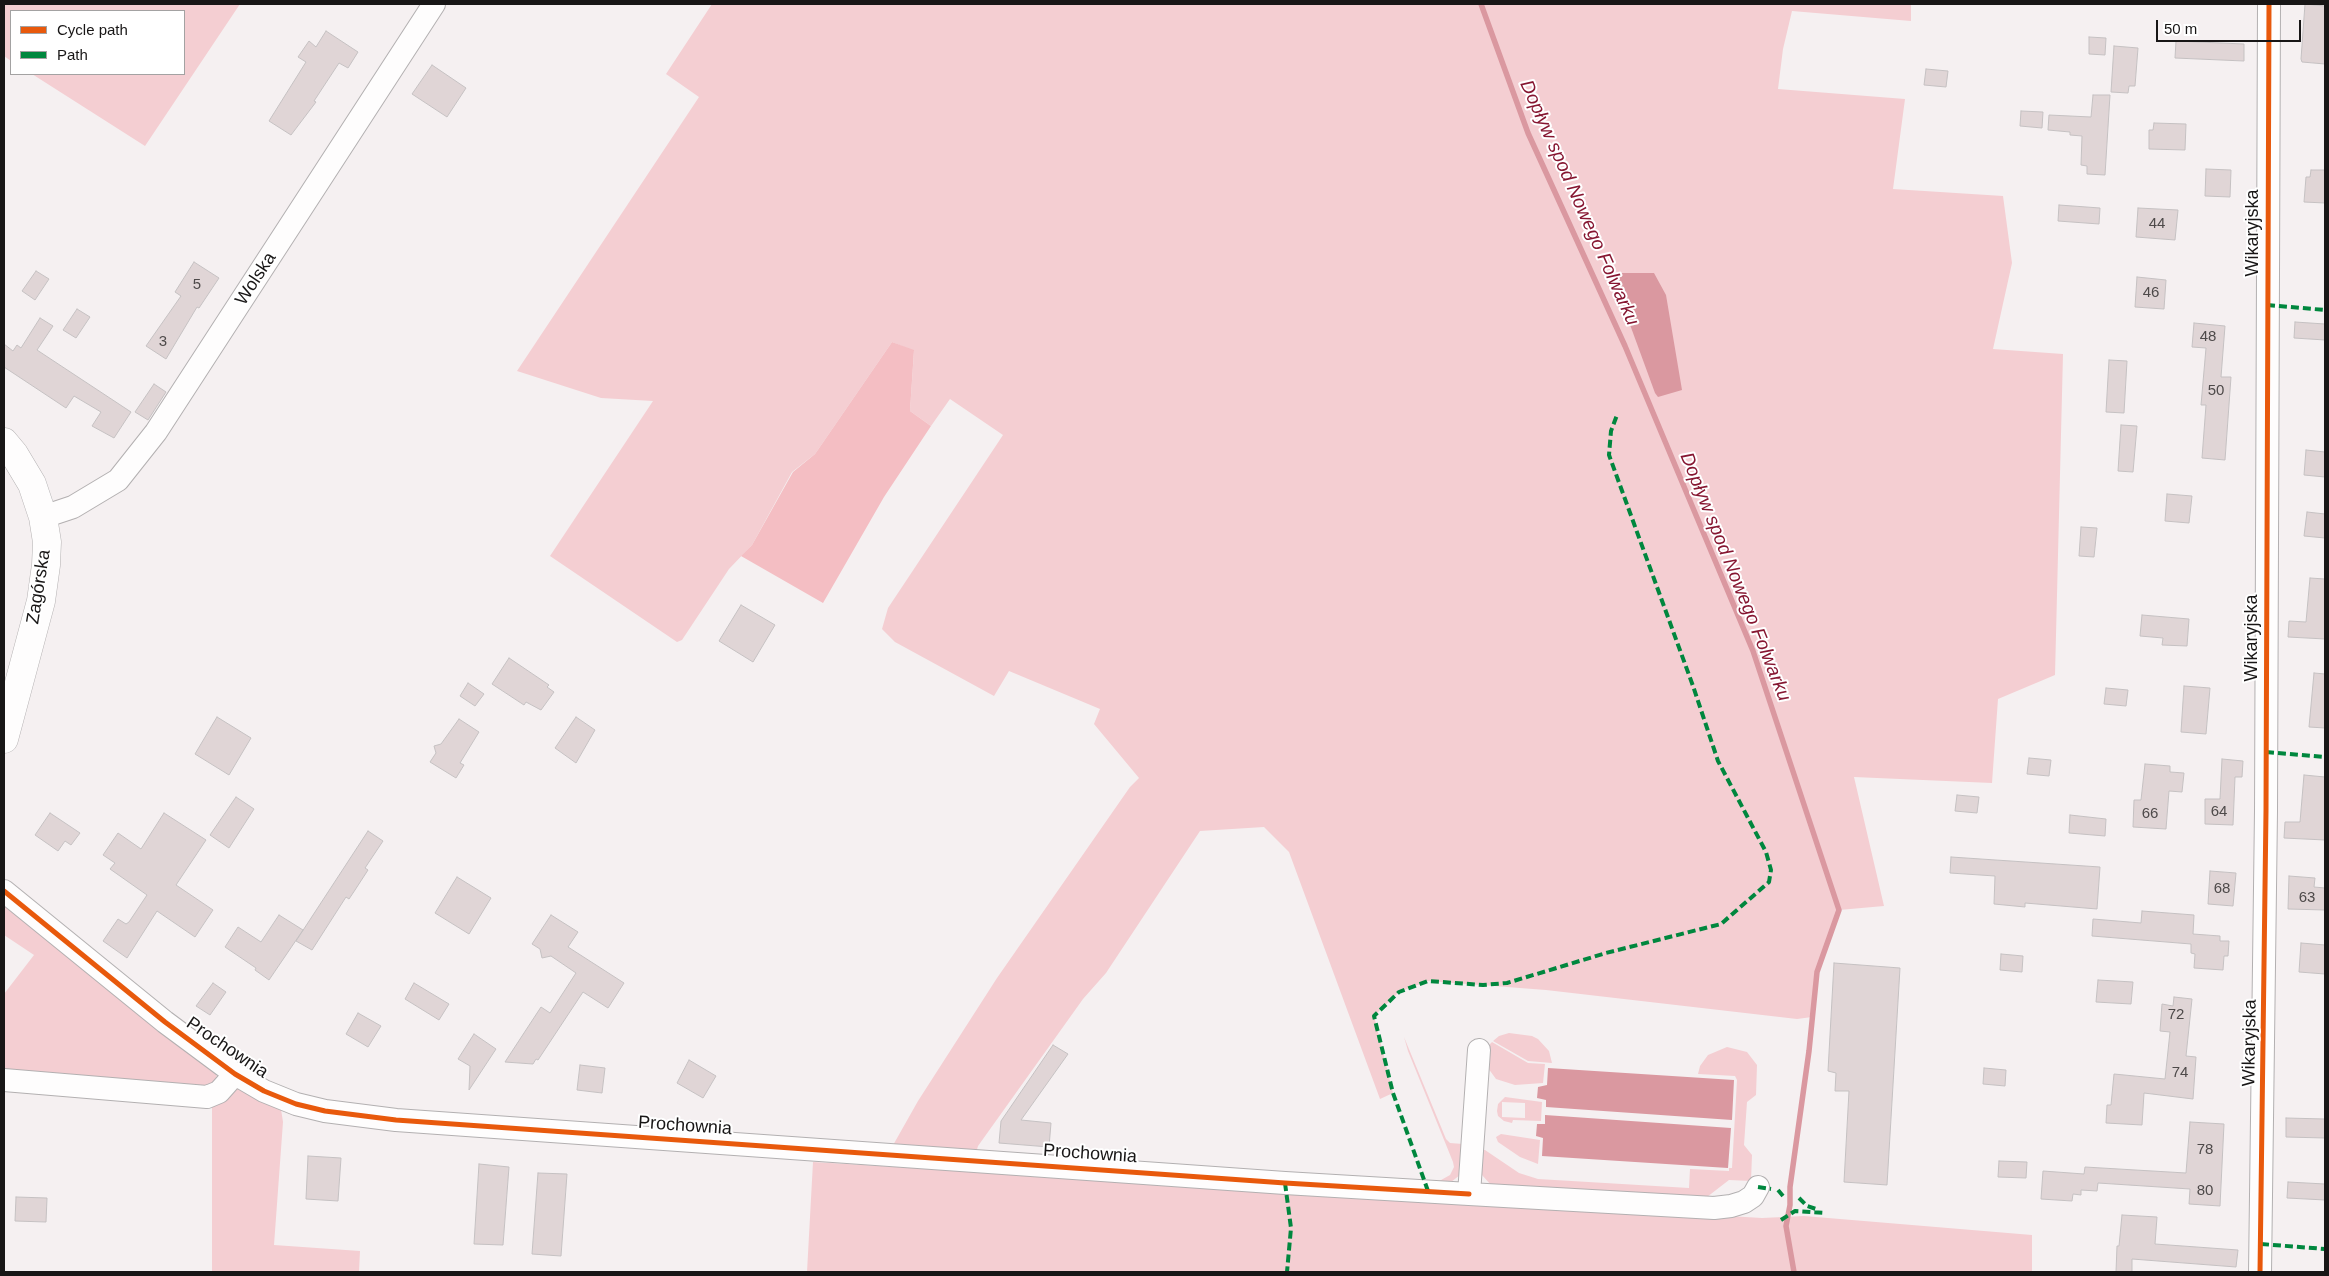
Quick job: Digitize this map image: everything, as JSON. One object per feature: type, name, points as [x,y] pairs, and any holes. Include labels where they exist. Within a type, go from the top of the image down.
[{"type":"street","name":"Wolska","points":[[43,517],[72,507],[118,480],[156,432],[434,4]]},
{"type":"street","name":"Wikaryjska","points":[[2260,1272],[2266,811],[2269,4]]},
{"type":"street","name":"Zagórska","points":[[4,442],[14,454],[32,484],[43,517],[46,542],[46,565],[41,601],[4,739]]},
{"type":"street","name":"Prochownia","points":[[4,891],[165,1022],[235,1074],[264,1091],[296,1104],[354,1116],[1284,1183],[1714,1208],[1744,1202],[1753,1196],[1758,1187]]},
{"type":"street","points":[[1469,1194],[1479,1050]]},
{"type":"street","name":"Prochownia","points":[[4,1080],[207,1097],[219,1092],[235,1074]]},
{"type":"shaded area","points":[[4,4],[240,4],[145,146],[34,75],[185,75],[185,10],[10,10],[10,60],[4,56]]},
{"type":"shaded area","points":[[712,4],[1911,4],[1911,21],[1792,11],[1783,49],[1778,89],[1905,99],[1893,189],[2003,196],[2012,263],[1993,349],[2063,354],[2055,675],[1998,699],[1992,783],[1854,777],[1884,906],[1839,910],[1817,972],[1812,1017],[1797,1019],[1546,990],[1428,981],[1399,992],[1374,1016],[1393,1093],[1380,1099],[1289,852],[1264,827],[1200,831],[1106,973],[1083,999],[978,1146],[976,1153],[892,1147],[918,1101],[997,978],[1130,787],[1139,778],[1094,724],[1100,709],[1009,671],[994,696],[895,642],[882,629],[888,608],[1003,435],[950,399],[931,426],[910,411],[914,351],[892,342],[815,454],[792,472],[752,545],[729,569],[682,640],[677,642],[550,556],[653,401],[601,398],[517,371],[699,97],[666,74]]},
{"type":"shaded area","points":[[1617,273],[1654,273],[1666,295],[1682,390],[1658,397],[1655,393],[1614,281]]},
{"type":"shaded area","points":[[892,342],[914,350],[910,411],[931,426],[884,497],[823,603],[741,556],[752,545],[793,472],[815,454]]},
{"type":"shaded area","points":[[4,903],[216,1070],[217,1080],[211,1088],[4,1073],[4,994],[34,955],[4,935]]},
{"type":"shaded area","points":[[1509,1033],[1532,1036],[1538,1039],[1549,1051],[1552,1063],[1528,1061],[1493,1041],[1499,1036]]},
{"type":"shaded area","points":[[1404,1037],[1446,1139],[1450,1143],[1463,1144],[1460,1175],[1451,1182],[1434,1184],[1450,1175],[1454,1167],[1453,1162]]},
{"type":"shaded area","points":[[1492,1042],[1528,1063],[1545,1064],[1543,1083],[1515,1085],[1496,1079],[1488,1068],[1489,1045]]},
{"type":"shaded area","points":[[1727,1047],[1747,1052],[1757,1065],[1756,1095],[1747,1102],[1744,1145],[1752,1155],[1751,1181],[1729,1180],[1707,1197],[1491,1185],[1482,1175],[1480,1171],[1483,1150],[1519,1173],[1538,1179],[1689,1188],[1690,1169],[1729,1171],[1729,1168],[1732,1168],[1737,1080],[1735,1076],[1698,1074],[1700,1066],[1708,1055]]},
{"type":"shaded area","points":[[1548,1068],[1734,1080],[1732,1120],[1546,1107],[1546,1100],[1537,1098],[1538,1087],[1547,1085]]},
{"type":"shaded area","points":[[233,1088],[238,1088],[281,1109],[283,1122],[274,1245],[360,1251],[359,1272],[212,1272],[212,1106]]},
{"type":"shaded area","points":[[1505,1097],[1542,1102],[1541,1121],[1513,1120],[1512,1123],[1504,1121],[1498,1116],[1498,1104]],"holes":[[[1502,1102],[1525,1103],[1525,1118],[1502,1117]]]},
{"type":"shaded area","points":[[1545,1115],[1731,1128],[1728,1168],[1542,1156],[1543,1138],[1536,1136],[1537,1124],[1545,1124]]},
{"type":"shaded area","points":[[1501,1134],[1540,1140],[1538,1164],[1520,1157],[1498,1142],[1496,1137]]},
{"type":"shaded area","points":[[813,1162],[1762,1218],[1804,1216],[2032,1235],[2032,1272],[807,1272]]},
{"type":"building","points":[[2305,4],[2325,6],[2325,64],[2302,62],[2301,59]]},
{"type":"building","points":[[326,31],[358,52],[348,68],[339,63],[314,101],[316,102],[291,135],[269,121],[306,62],[298,57],[309,41],[316,47]]},
{"type":"building","points":[[2089,37],[2106,38],[2105,55],[2089,54]]},
{"type":"building","points":[[2176,41],[2244,44],[2244,61],[2175,58]]},
{"type":"building","points":[[2114,46],[2138,48],[2135,86],[2129,86],[2128,93],[2111,92]]},
{"type":"building","points":[[432,65],[466,88],[447,117],[412,94]]},
{"type":"building","points":[[1926,69],[1948,71],[1946,87],[1924,85]]},
{"type":"building","points":[[2093,95],[2110,95],[2105,175],[2087,174],[2087,166],[2081,165],[2082,136],[2070,135],[2070,132],[2048,130],[2049,115],[2091,117]]},
{"type":"building","points":[[2021,111],[2043,112],[2042,128],[2020,126]]},
{"type":"building","points":[[2154,123],[2186,124],[2185,150],[2149,149],[2149,130],[2153,130]]},
{"type":"building","points":[[2206,169],[2231,170],[2230,197],[2205,196]]},
{"type":"building","points":[[2311,170],[2325,170],[2325,203],[2304,202],[2306,177],[2310,177]]},
{"type":"building","points":[[2059,205],[2100,208],[2099,224],[2058,221]]},
{"type":"building","points":[[2138,208],[2178,210],[2175,240],[2136,237]]},
{"type":"building","points":[[194,262],[219,278],[199,308],[197,307],[166,359],[146,346],[181,296],[175,292]]},
{"type":"building","points":[[36,271],[49,279],[35,300],[22,291]]},
{"type":"building","points":[[2137,277],[2166,280],[2164,309],[2135,307]]},
{"type":"building","points":[[77,309],[90,317],[76,338],[63,330]]},
{"type":"building","points":[[40,318],[53,326],[37,350],[131,412],[114,438],[92,426],[101,412],[74,396],[66,408],[4,367],[4,344],[13,351],[17,345],[21,348]]},
{"type":"building","points":[[2295,322],[2325,324],[2325,340],[2294,338]]},
{"type":"building","points":[[2194,323],[2225,326],[2221,377],[2231,377],[2225,460],[2202,458],[2206,405],[2201,405],[2206,348],[2192,347]]},
{"type":"building","points":[[2109,360],[2127,361],[2124,413],[2106,412]]},
{"type":"building","points":[[154,384],[166,392],[148,420],[135,412]]},
{"type":"building","points":[[2121,425],[2137,426],[2133,472],[2118,471]]},
{"type":"building","points":[[2306,450],[2325,452],[2325,477],[2304,475]]},
{"type":"building","points":[[2167,494],[2192,496],[2189,523],[2165,521]]},
{"type":"building","points":[[2307,512],[2325,514],[2325,538],[2304,536]]},
{"type":"building","points":[[2081,527],[2097,528],[2094,557],[2079,556]]},
{"type":"building","points":[[2310,578],[2325,579],[2325,639],[2288,637],[2289,621],[2306,622]]},
{"type":"building","points":[[741,605],[775,625],[753,662],[719,641]]},
{"type":"building","points":[[2142,615],[2189,619],[2187,646],[2162,645],[2163,638],[2140,636]]},
{"type":"building","points":[[509,658],[549,685],[547,687],[554,692],[541,710],[526,702],[524,705],[492,684]]},
{"type":"building","points":[[2314,673],[2325,674],[2325,728],[2309,727]]},
{"type":"building","points":[[468,683],[484,694],[475,706],[460,696]]},
{"type":"building","points":[[2184,686],[2210,688],[2206,734],[2181,732]]},
{"type":"building","points":[[2106,688],[2128,690],[2126,706],[2104,704]]},
{"type":"building","points":[[217,717],[251,738],[229,775],[195,754]]},
{"type":"building","points":[[576,717],[595,730],[576,763],[555,748]]},
{"type":"building","points":[[459,719],[479,732],[460,763],[464,765],[456,778],[430,762],[436,753],[434,746],[441,744]]},
{"type":"building","points":[[2029,758],[2051,760],[2049,776],[2027,774]]},
{"type":"building","points":[[2222,759],[2243,761],[2242,777],[2235,777],[2233,825],[2205,824],[2205,799],[2220,799]]},
{"type":"building","points":[[2145,764],[2170,766],[2170,772],[2184,773],[2182,792],[2169,791],[2166,829],[2133,827],[2134,800],[2141,800]]},
{"type":"building","points":[[2304,775],[2325,777],[2325,840],[2284,838],[2285,822],[2300,822]]},
{"type":"building","points":[[1957,795],[1979,797],[1977,813],[1955,811]]},
{"type":"building","points":[[236,797],[254,809],[229,848],[210,835]]},
{"type":"building","points":[[50,813],[80,833],[71,845],[65,841],[58,851],[35,835]]},
{"type":"building","points":[[164,813],[206,840],[176,885],[213,910],[195,937],[157,911],[127,958],[103,941],[118,919],[126,924],[129,922],[147,895],[110,869],[115,863],[103,855],[118,833],[141,849]]},
{"type":"building","points":[[2070,815],[2106,819],[2105,836],[2069,833]]},
{"type":"building","points":[[368,831],[383,841],[365,868],[368,870],[355,890],[349,899],[346,897],[312,950],[296,941]]},
{"type":"building","points":[[1951,857],[2100,867],[2097,909],[2025,903],[2025,907],[1994,904],[1995,876],[1950,873]]},
{"type":"building","points":[[2210,871],[2236,873],[2233,906],[2208,904]]},
{"type":"building","points":[[2289,876],[2315,878],[2314,887],[2325,888],[2325,910],[2288,909]]},
{"type":"building","points":[[457,877],[491,898],[469,934],[435,913]]},
{"type":"building","points":[[2142,911],[2194,915],[2193,934],[2220,936],[2220,941],[2229,941],[2228,956],[2224,956],[2223,970],[2194,968],[2195,954],[2191,953],[2191,944],[2092,936],[2093,919],[2141,923]]},
{"type":"building","points":[[279,915],[303,930],[269,980],[255,970],[256,968],[225,947],[238,927],[261,942]]},
{"type":"building","points":[[551,915],[578,932],[568,947],[624,983],[608,1008],[583,992],[538,1060],[536,1059],[533,1064],[505,1062],[541,1007],[550,1013],[576,973],[551,956],[542,958],[540,949],[532,944]]},
{"type":"building","points":[[2301,943],[2325,945],[2325,974],[2299,972]]},
{"type":"building","points":[[2001,954],[2023,956],[2022,972],[2000,970]]},
{"type":"building","points":[[1834,963],[1900,968],[1887,1185],[1844,1182],[1849,1091],[1835,1091],[1836,1073],[1828,1071]]},
{"type":"building","points":[[2098,980],[2133,982],[2131,1004],[2096,1002]]},
{"type":"building","points":[[213,983],[226,992],[210,1015],[196,1006]]},
{"type":"building","points":[[414,983],[449,1004],[439,1020],[405,999]]},
{"type":"building","points":[[2174,997],[2192,999],[2186,1056],[2196,1057],[2193,1099],[2144,1093],[2142,1125],[2106,1123],[2107,1105],[2111,1105],[2114,1074],[2165,1079],[2170,1032],[2160,1031],[2162,1004],[2173,1006]]},
{"type":"building","points":[[358,1013],[381,1026],[368,1047],[346,1034]]},
{"type":"building","points":[[474,1034],[496,1049],[469,1090],[470,1066],[458,1059]]},
{"type":"building","points":[[1053,1045],[1068,1054],[1021,1120],[1051,1123],[1049,1147],[999,1143],[1001,1121]]},
{"type":"building","points":[[689,1060],[716,1076],[703,1098],[677,1083]]},
{"type":"building","points":[[580,1065],[605,1068],[602,1093],[577,1090]]},
{"type":"building","points":[[1984,1068],[2006,1070],[2005,1086],[1983,1084]]},
{"type":"building","points":[[2286,1118],[2325,1119],[2325,1138],[2286,1137]]},
{"type":"building","points":[[2190,1122],[2224,1124],[2220,1206],[2189,1204],[2190,1189],[2098,1183],[2097,1191],[2081,1190],[2081,1195],[2073,1194],[2072,1201],[2041,1199],[2043,1171],[2084,1174],[2085,1167],[2186,1173]]},
{"type":"building","points":[[308,1156],[341,1158],[338,1201],[306,1199]]},
{"type":"building","points":[[1999,1161],[2027,1162],[2026,1178],[1998,1177]]},
{"type":"building","points":[[479,1164],[509,1167],[503,1245],[474,1244]]},
{"type":"building","points":[[538,1173],[567,1174],[561,1256],[532,1254]]},
{"type":"building","points":[[2288,1182],[2325,1184],[2325,1200],[2287,1198]]},
{"type":"building","points":[[16,1197],[47,1198],[46,1222],[15,1221]]},
{"type":"building","points":[[2122,1215],[2157,1217],[2155,1244],[2238,1250],[2236,1267],[2132,1259],[2132,1272],[2116,1272],[2117,1246],[2119,1246]]},
{"type":"waterway","name":"Dopływ spod Nowego Folwarku","points":[[1481,4],[1528,133],[1625,346],[1753,651],[1839,910],[1817,972],[1809,1051],[1790,1187],[1790,1205],[1786,1226],[1794,1272]]},
{"type":"marked path","points":[[2267,305],[2325,310]]},
{"type":"marked path","points":[[1428,1191],[1393,1093],[1374,1016],[1399,992],[1428,981],[1483,985],[1507,983],[1606,953],[1721,924],[1769,882],[1771,870],[1766,852],[1718,761],[1693,686],[1609,455],[1611,431],[1617,415]]},
{"type":"marked path","points":[[2266,752],[2325,757]]},
{"type":"marked path","points":[[1285,1183],[1291,1228],[1287,1272]]},
{"type":"marked path","points":[[1758,1187],[1771,1189]]},
{"type":"marked path","points":[[1778,1190],[1783,1196]]},
{"type":"marked path","points":[[1799,1198],[1807,1206],[1816,1209]]},
{"type":"marked path","points":[[1781,1220],[1795,1211],[1826,1213]]},
{"type":"marked path","points":[[2261,1244],[2325,1249]]},
{"type":"cycle path","points":[[2260,1272],[2266,811],[2269,4]]},
{"type":"cycle path","points":[[4,891],[165,1022],[235,1074],[264,1091],[296,1104],[325,1111],[396,1120],[1285,1183],[1469,1194]]}]
